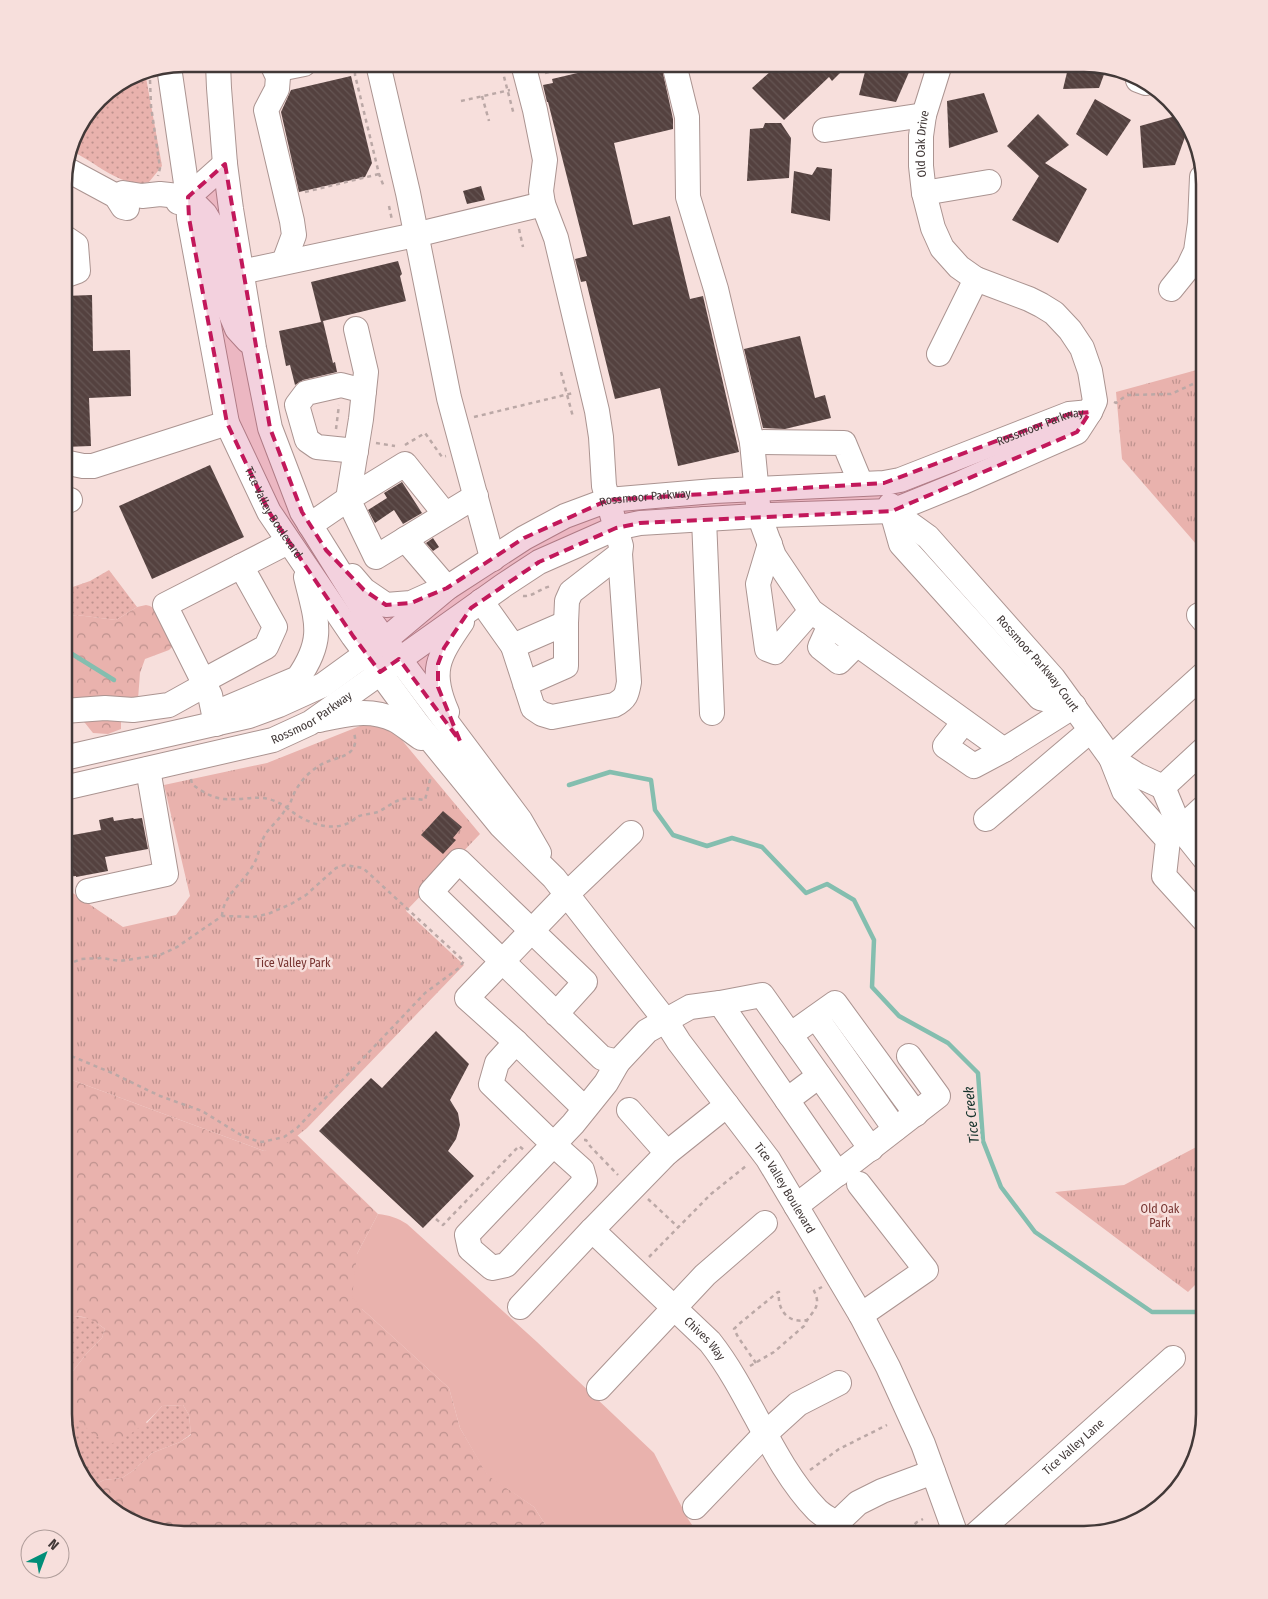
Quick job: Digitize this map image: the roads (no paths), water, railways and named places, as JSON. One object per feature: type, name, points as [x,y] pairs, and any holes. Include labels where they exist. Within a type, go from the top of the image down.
[{"type":"street","name":"Tice Valley Boulevard","points":[[218,72],[225,164],[254,348],[270,428],[302,512],[367,616],[399,659],[450,746],[501,826],[560,886],[665,1020],[768,1159],[861,1315],[888,1367],[920,1435],[953,1526]]},
{"type":"street","points":[[276,72],[278,77],[277,89],[266,110],[294,235],[284,262]]},
{"type":"street","points":[[380,72],[408,193],[449,398],[493,559]]},
{"type":"street","points":[[450,746],[437,676],[438,664],[444,648],[476,605],[513,646],[533,708],[542,714],[552,717],[614,705],[623,700],[629,682],[621,546],[604,486],[597,411],[556,238],[542,204],[541,191],[545,160],[535,110],[524,72]]},
{"type":"street","points":[[676,73],[687,117],[688,198],[716,289],[752,442],[759,515],[774,556],[811,611],[1004,750]]},
{"type":"street","name":"Old Oak Drive","points":[[937,73],[924,115],[921,136],[921,166],[924,193],[933,228],[942,248],[960,267],[976,279],[1030,298],[1054,314],[1070,330],[1082,348],[1090,371],[1095,401],[1100,406]]},
{"type":"street","name":"Tice Valley Boulevard","points":[[160,75],[188,197],[188,218],[227,423],[269,512],[288,542],[373,664],[450,746]]},
{"type":"street","points":[[825,130],[924,115]]},
{"type":"street","points":[[73,173],[116,196],[123,207],[144,211],[162,209],[188,197],[225,164]]},
{"type":"street","points":[[924,193],[989,182]]},
{"type":"street","points":[[188,197],[205,214],[211,224],[227,305],[237,329],[254,348]]},
{"type":"street","points":[[241,272],[542,204]]},
{"type":"street","points":[[73,243],[76,245],[78,272],[73,273]]},
{"type":"street","points":[[1171,289],[1188,268],[1196,251]]},
{"type":"street","points":[[939,354],[976,279]]},
{"type":"street","points":[[356,329],[366,372],[362,446],[348,498],[376,557]]},
{"type":"street","points":[[362,446],[317,447],[307,440],[297,405],[306,393],[341,385],[364,391]]},
{"type":"street","name":"Rossmoor Parkway","points":[[73,786],[273,740],[310,723],[373,664],[385,640],[448,588],[524,538],[565,516],[608,500],[756,488],[900,480],[1069,414],[1100,406]]},
{"type":"street","name":"Rossmoor Parkway","points":[[215,719],[249,716],[280,705],[373,664],[399,659],[538,562],[616,528],[640,522],[759,515],[892,511],[1077,432],[1100,406]]},
{"type":"street","points":[[73,464],[93,466],[227,423]]},
{"type":"street","points":[[752,442],[844,443],[892,511]]},
{"type":"street","points":[[310,525],[348,498],[405,464],[445,514]]},
{"type":"street","points":[[349,573],[476,496]]},
{"type":"street","name":"Rossmoor Parkway Court","points":[[892,511],[928,536],[1053,678],[1111,758]]},
{"type":"street","points":[[704,519],[712,713]]},
{"type":"street","points":[[405,540],[448,588]]},
{"type":"street","points":[[215,719],[210,695],[165,605],[288,542]]},
{"type":"street","points":[[770,544],[758,584],[767,649],[774,652],[811,611]]},
{"type":"street","points":[[326,550],[364,590],[386,605],[411,603],[448,588]]},
{"type":"street","points":[[525,684],[566,666],[567,601],[571,592],[620,554]]},
{"type":"street","points":[[73,756],[152,738],[215,719],[298,678],[306,668],[315,648],[318,633],[303,563]]},
{"type":"street","points":[[73,710],[105,708],[133,710],[169,705],[266,648],[275,627],[241,566]]},
{"type":"street","points":[[513,646],[566,623]]},
{"type":"street","points":[[1111,758],[1196,681]]},
{"type":"street","points":[[964,722],[945,746],[974,766],[1004,750],[1074,706]]},
{"type":"street","points":[[310,723],[337,716],[367,712],[397,721],[450,746]]},
{"type":"street","points":[[986,818],[1091,730]]},
{"type":"street","points":[[1163,787],[1196,756]]},
{"type":"street","points":[[1111,758],[1137,775],[1163,787]]},
{"type":"street","points":[[1111,758],[1124,791],[1196,852]]},
{"type":"street","points":[[88,891],[166,874],[148,769]]},
{"type":"street","points":[[1163,787],[1174,834],[1164,876],[1196,911]]},
{"type":"street","points":[[1174,834],[1196,814]]},
{"type":"street","points":[[585,1109],[516,1042],[467,998],[531,931],[560,886],[631,833]]},
{"type":"street","points":[[556,1014],[585,982],[459,861],[431,892],[503,961],[556,1014],[602,1058],[618,1062]]},
{"type":"street","points":[[516,1042],[497,1063],[491,1084],[553,1144],[582,1170],[584,1181],[506,1265],[492,1268],[470,1249],[467,1235],[553,1144],[585,1109],[606,1082],[618,1062],[647,1031],[690,1007],[762,995],[870,1149]]},
{"type":"street","points":[[720,1003],[787,1100],[849,1179],[926,1270],[861,1315]]},
{"type":"street","points":[[790,1035],[836,1003],[916,1114]]},
{"type":"street","points":[[816,1017],[895,1129]]},
{"type":"street","points":[[796,1206],[849,1179],[870,1149],[938,1096],[909,1056]]},
{"type":"street","points":[[787,1100],[819,1076]]},
{"type":"street","points":[[520,1307],[666,1153],[727,1105]]},
{"type":"street","points":[[629,1110],[666,1153]]},
{"type":"street","points":[[599,1388],[705,1275],[765,1223]]},
{"type":"street","name":"Chives Way","points":[[592,1230],[710,1342],[725,1361],[794,1482],[818,1511],[827,1526]]},
{"type":"street","name":"Tice Valley Lane","points":[[985,1526],[1173,1358]]},
{"type":"street","points":[[695,1507],[766,1433],[798,1404],[839,1383]]},
{"type":"street","name":"Chives Way","points":[[834,1526],[858,1503],[882,1491],[933,1472]]},
{"type":"waterway","name":"Tice Creek","points":[[73,654],[114,680]]},
{"type":"waterway","name":"Tice Creek","points":[[569,785],[610,772],[651,780],[655,810],[673,835],[707,846],[732,838],[762,847],[806,893],[827,884],[854,900],[874,940],[872,987],[899,1016],[948,1043],[978,1073],[983,1141],[1001,1187],[1035,1232],[1152,1312],[1196,1312]]},
{"type":"park label","name":"Tice Valley Park","points":[[293,963]]},
{"type":"park label","name":"Old Oak Park","points":[[1160,1216]]}]
